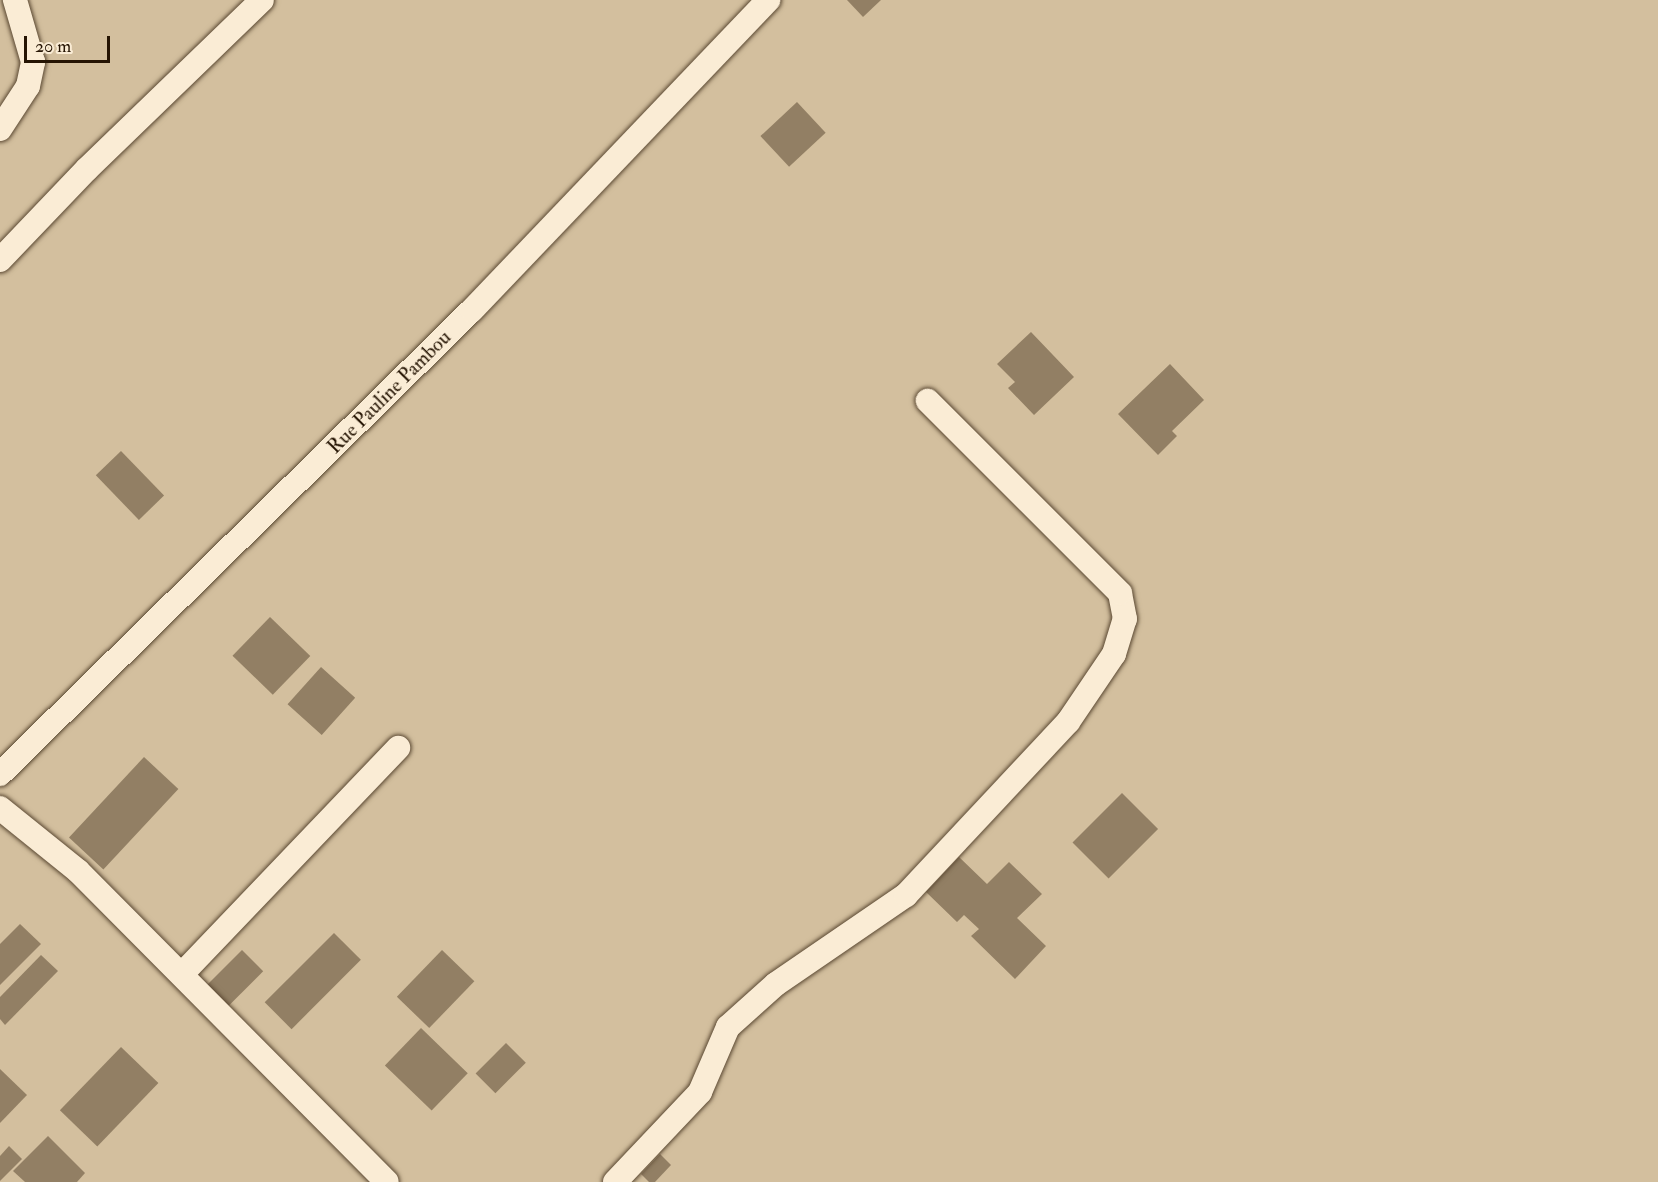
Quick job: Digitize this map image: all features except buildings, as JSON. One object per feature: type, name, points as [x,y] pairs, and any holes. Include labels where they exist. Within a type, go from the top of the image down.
[{"type":"street","points":[[0,129],[28,86],[33,62],[15,0]]},
{"type":"street","points":[[0,260],[87,169],[262,0]]},
{"type":"street","name":"Rue Pauline Pambou","points":[[0,774],[472,310],[768,0]]},
{"type":"street","points":[[615,1182],[700,1092],[728,1027],[776,984],[906,895],[1068,722],[1114,654],[1125,619],[1120,593],[928,401]]},
{"type":"street","points":[[182,974],[398,748]]},
{"type":"street","points":[[0,808],[78,871],[387,1182]]},
{"type":"shaded area","points":[[0,0],[1658,0],[1658,1182],[0,1182]]}]
